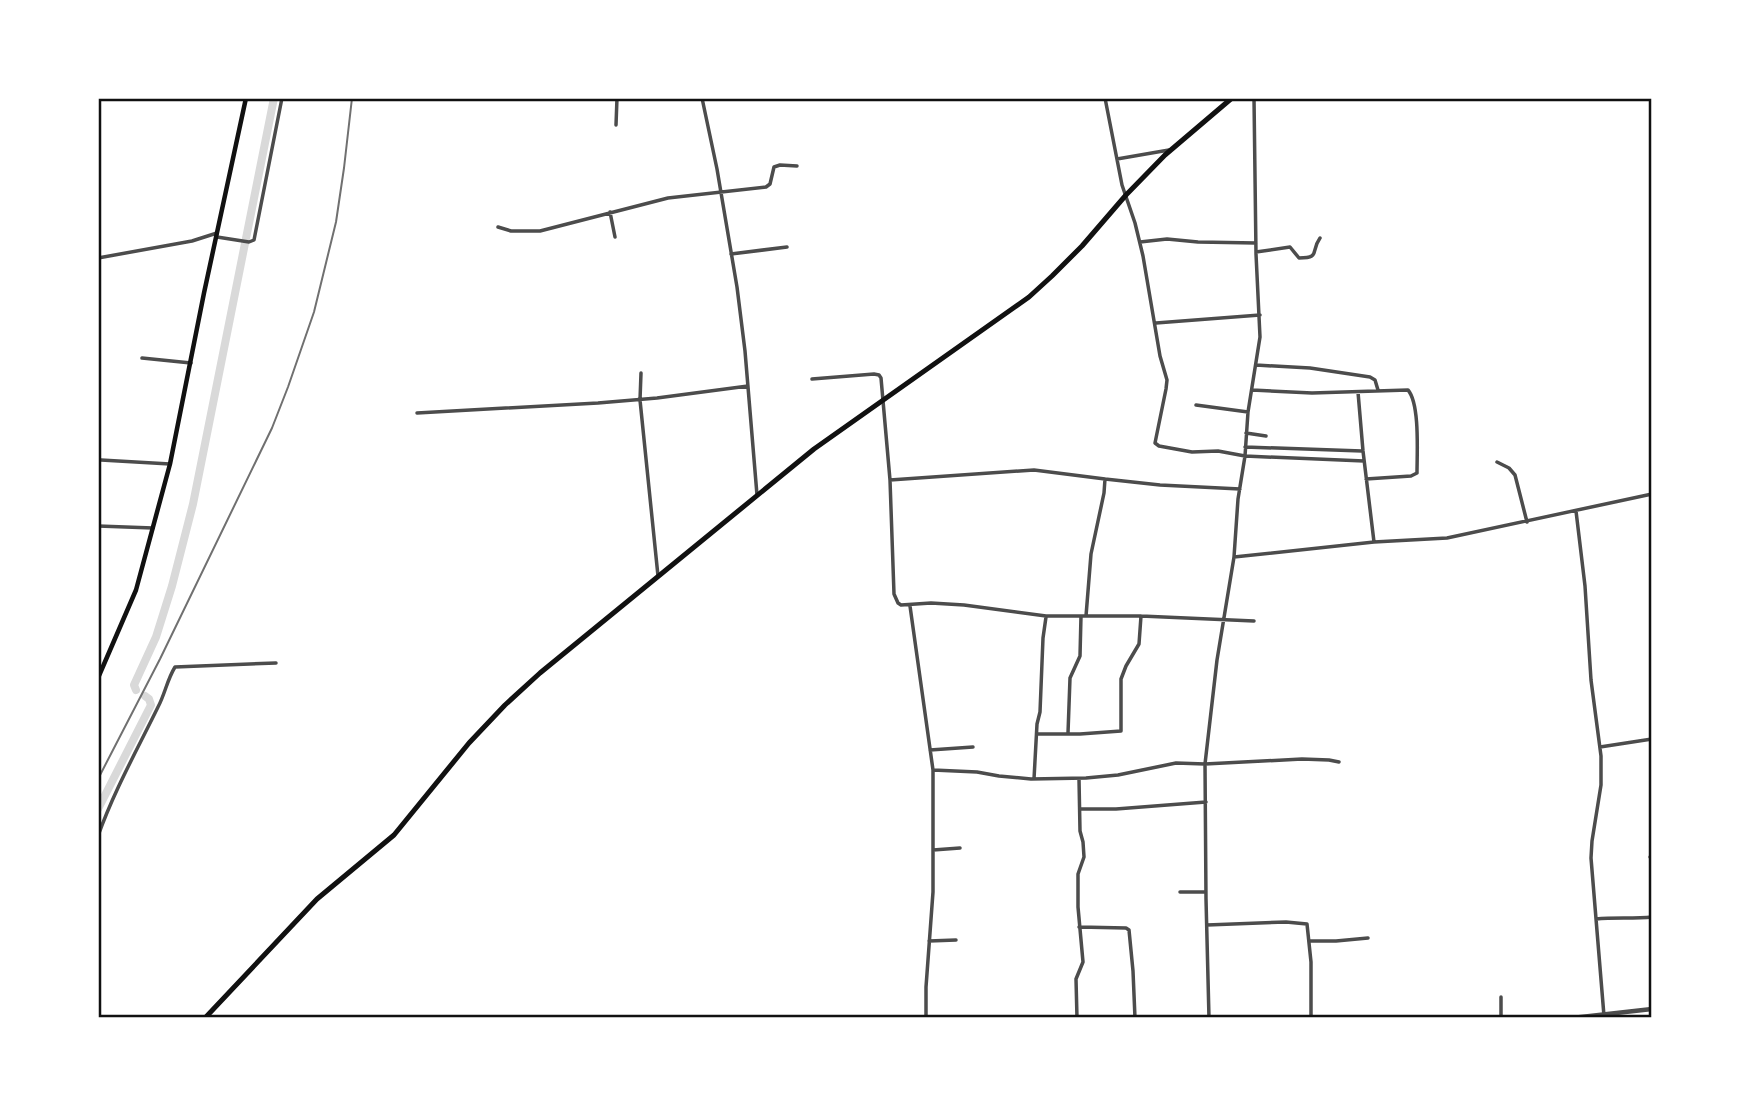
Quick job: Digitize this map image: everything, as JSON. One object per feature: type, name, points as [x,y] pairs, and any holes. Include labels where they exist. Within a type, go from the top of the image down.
[{"type":"highway","points":[[205,1018],[317,899],[394,835],[505,705],[579,640],[814,449],[1028,297],[1082,246],[1126,195],[1171,150],[1231,98]]},
{"type":"main road","points":[[98,678],[136,590],[170,464],[246,98]]},
{"type":"street","points":[[98,258],[217,235],[249,242],[254,240],[282,98]]},
{"type":"street","points":[[616,125],[617,98]]},
{"type":"street","points":[[702,98],[746,351],[757,495]]},
{"type":"street","points":[[1105,98],[1122,184],[1140,242],[1167,384],[1155,443],[1192,452],[1218,451],[1245,456],[1364,461]]},
{"type":"street","points":[[1209,1018],[1205,764],[1217,660],[1234,556],[1248,412],[1260,337],[1254,98]]},
{"type":"street","points":[[1117,159],[1171,150]]},
{"type":"street","points":[[498,227],[521,232],[540,230],[668,198],[766,187],[770,184],[774,167],[797,166]]},
{"type":"street","points":[[610,212],[615,237]]},
{"type":"street","points":[[1256,252],[1290,247],[1299,258],[1314,256],[1320,238]]},
{"type":"street","points":[[1140,242],[1175,239],[1198,243],[1256,243]]},
{"type":"street","points":[[731,254],[787,247]]},
{"type":"street","points":[[1156,323],[1260,315]]},
{"type":"street","points":[[142,358],[191,363]]},
{"type":"street","points":[[1256,365],[1370,376],[1375,380],[1378,391]]},
{"type":"street","points":[[641,373],[640,400],[658,578]]},
{"type":"street","points":[[812,379],[876,374],[881,378],[890,480],[894,594],[901,605],[964,605],[1046,616],[1255,621]]},
{"type":"street","points":[[417,412],[598,404],[748,386]]},
{"type":"street","points":[[1252,390],[1298,393],[1408,390],[1412,395],[1418,439],[1417,472],[1409,477],[1366,479]]},
{"type":"street","points":[[1358,392],[1374,542]]},
{"type":"street","points":[[1196,405],[1248,412]]},
{"type":"street","points":[[1246,433],[1266,436]]},
{"type":"street","points":[[1245,447],[1363,451]]},
{"type":"street","points":[[101,460],[170,464]]},
{"type":"street","points":[[1497,462],[1509,467],[1515,475],[1527,522]]},
{"type":"street","points":[[890,480],[1034,470],[1160,485],[1240,489]]},
{"type":"street","points":[[1068,733],[1070,678],[1080,656],[1091,554],[1105,479]]},
{"type":"street","points":[[1234,556],[1374,542],[1440,539],[1652,494]]},
{"type":"street","points":[[1576,511],[1602,776],[1591,858],[1604,1016]]},
{"type":"street","points":[[98,526],[153,528]]},
{"type":"street","points":[[909,605],[933,771],[933,892],[926,1018]]},
{"type":"street","points":[[1034,779],[1046,616]]},
{"type":"street","points":[[1037,734],[1121,731],[1121,678],[1139,644],[1140,617]]},
{"type":"street","points":[[98,836],[118,786],[160,705],[164,689],[176,667],[276,663]]},
{"type":"street","points":[[1600,747],[1652,739]]},
{"type":"street","points":[[930,750],[973,747]]},
{"type":"street","points":[[933,771],[959,770],[1034,779],[1118,775],[1176,763],[1302,760],[1339,762]]},
{"type":"street","points":[[1077,1018],[1076,979],[1083,962],[1078,874],[1084,857],[1080,831],[1079,778]]},
{"type":"street","points":[[1081,809],[1206,802]]},
{"type":"street","points":[[933,850],[960,848]]},
{"type":"street","points":[[1180,892],[1206,892]]},
{"type":"street","points":[[1596,919],[1652,917]]},
{"type":"street","points":[[1207,925],[1286,922],[1304,923],[1308,926],[1311,1018]]},
{"type":"street","points":[[1079,927],[1129,929],[1135,1018]]},
{"type":"street","points":[[1310,941],[1368,938]]},
{"type":"street","points":[[929,941],[956,940]]},
{"type":"street","points":[[1501,997],[1501,1018]]},
{"type":"street","points":[[1572,1018],[1634,1015],[1652,1009]]},
{"type":"waterway","points":[[136,690],[134,685],[156,637],[172,586],[193,504],[274,98]]},
{"type":"waterway","points":[[98,809],[151,705],[145,696]]},
{"type":"railway","points":[[98,779],[160,659],[272,428],[288,387],[314,312],[336,222],[352,98]]}]
